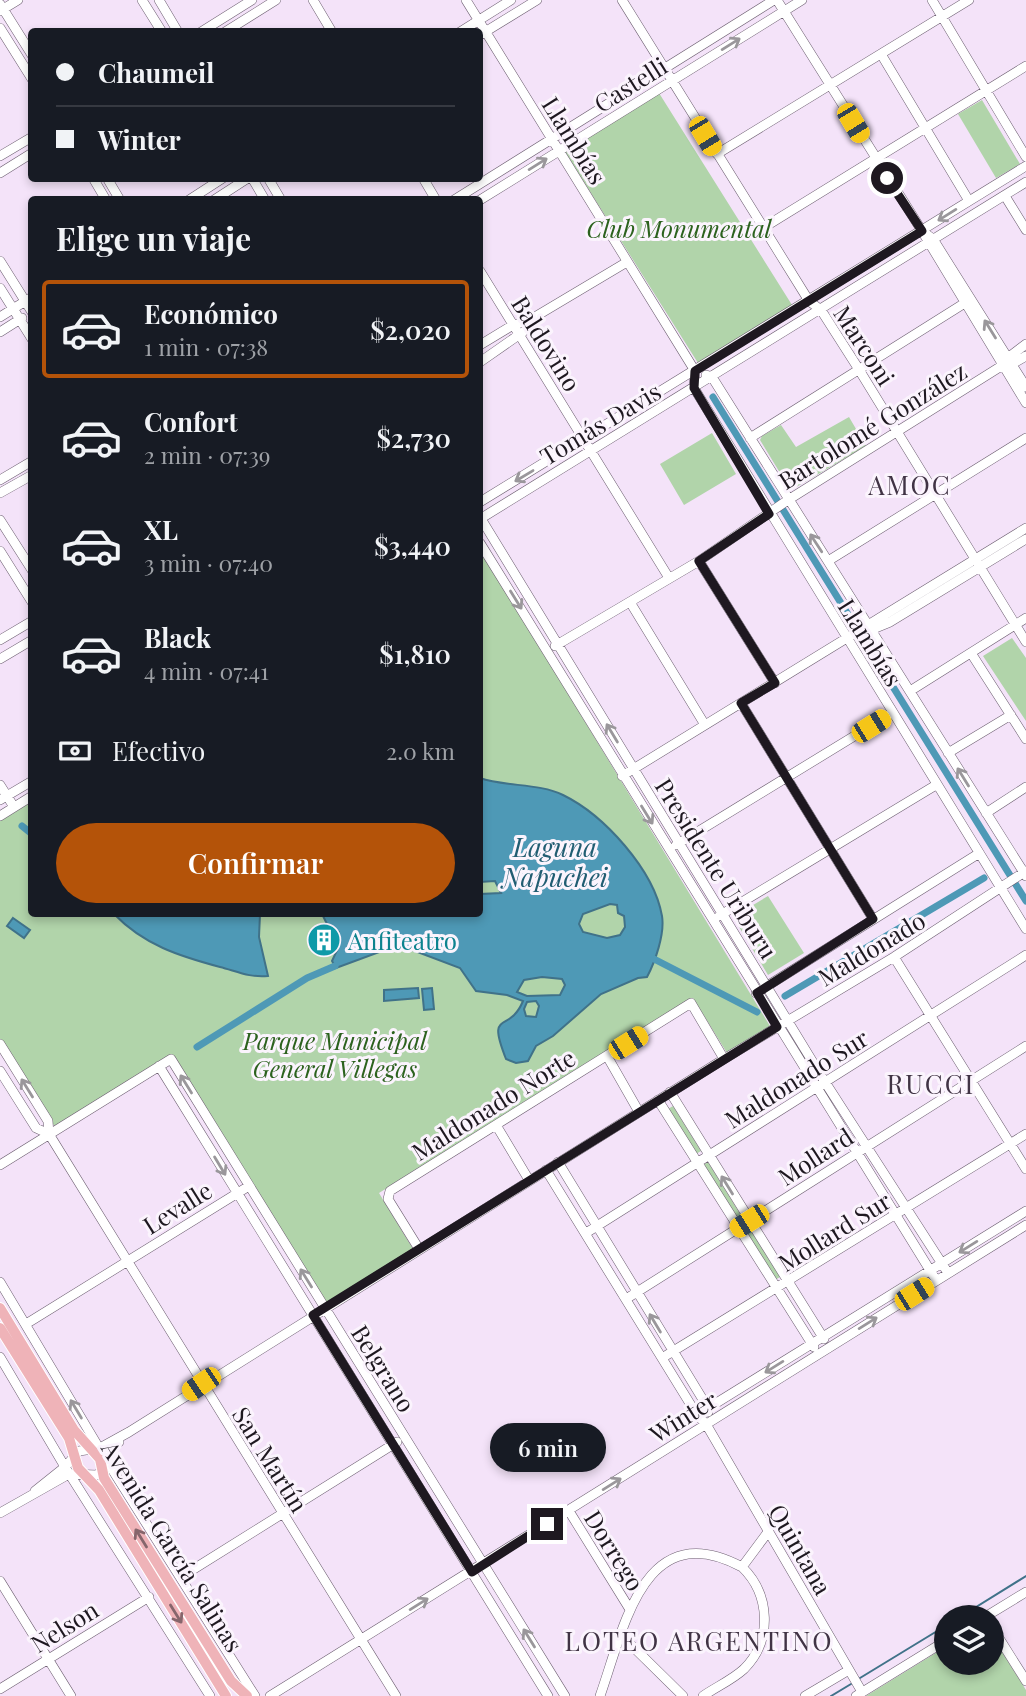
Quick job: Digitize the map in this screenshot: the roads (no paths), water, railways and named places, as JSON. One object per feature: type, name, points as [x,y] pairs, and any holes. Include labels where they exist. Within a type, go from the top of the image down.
[{"type":"main road","name":"Avenida García Salinas","points":[[0,1308],[74,1430],[96,1449],[102,1471],[231,1681],[247,1696]]},
{"type":"main road","name":"Avenida García Salinas","points":[[0,1328],[69,1438],[78,1468],[99,1490],[226,1696]]},
{"type":"street","points":[[18,0],[1,8],[28,49]]},
{"type":"street","points":[[142,0],[160,28]]},
{"type":"street","points":[[159,0],[176,28]]},
{"type":"street","points":[[207,28],[252,0]]},
{"type":"street","points":[[231,28],[276,0]]},
{"type":"street","points":[[313,0],[330,28]]},
{"type":"street","name":"Llambías","points":[[466,0],[481,28]]},
{"type":"street","points":[[466,28],[511,0]]},
{"type":"street","points":[[483,34],[537,0]]},
{"type":"street","name":"Marconi","points":[[622,0],[808,301],[821,310],[858,368],[1026,642]]},
{"type":"street","points":[[775,0],[876,161],[1026,387]]},
{"type":"street","name":"Castelli","points":[[483,182],[775,0]]},
{"type":"street","name":"Castelli","points":[[483,198],[802,0]]},
{"type":"street","points":[[932,0],[1026,157]]},
{"type":"street","points":[[717,154],[969,0]]},
{"type":"street","points":[[0,28],[28,73]]},
{"type":"street","name":"Llambías","points":[[483,34],[552,139],[695,371]]},
{"type":"street","points":[[881,54],[969,201]]},
{"type":"street","points":[[763,228],[876,161],[1026,66]]},
{"type":"street","points":[[0,156],[28,139]]},
{"type":"street","points":[[0,173],[28,156]]},
{"type":"street","name":"Tomás Davis","points":[[483,500],[1026,166]]},
{"type":"street","points":[[195,196],[217,182]]},
{"type":"street","points":[[221,196],[243,182]]},
{"type":"street","name":"Castelli","points":[[460,196],[483,182]]},
{"type":"street","name":"Tomás Davis","points":[[483,516],[1026,182]]},
{"type":"street","points":[[1005,196],[1026,230]]},
{"type":"street","points":[[0,261],[28,299],[0,317]]},
{"type":"street","points":[[483,343],[513,325],[528,321],[627,262]]},
{"type":"street","name":"Baldovino","points":[[483,276],[669,578]]},
{"type":"street","points":[[0,288],[28,333]]},
{"type":"street","points":[[750,438],[967,301]]},
{"type":"street","points":[[0,332],[28,315]]},
{"type":"street","points":[[483,360],[520,336],[528,321]]},
{"type":"street","name":"Bartolomé González","points":[[547,650],[699,561],[896,431],[1007,362],[1026,344]]},
{"type":"street","name":"Bartolomé González","points":[[1007,362],[1026,356]]},
{"type":"street","points":[[1007,362],[1026,403]]},
{"type":"street","points":[[694,388],[695,371],[712,377]]},
{"type":"street","name":"Llambías","points":[[712,377],[750,438],[779,507],[828,561],[861,632],[892,712],[978,854],[1005,887],[1026,929]]},
{"type":"street","name":"Llambías","points":[[694,388],[779,507],[861,632],[909,691],[1024,874]]},
{"type":"street","points":[[828,561],[1026,438]]},
{"type":"street","points":[[0,480],[28,463]]},
{"type":"street","points":[[0,493],[28,477]]},
{"type":"street","points":[[0,520],[28,564]]},
{"type":"street","name":"Presidente Uriburu","points":[[483,523],[825,1082],[948,1273]]},
{"type":"street","points":[[976,564],[1026,528]]},
{"type":"street","points":[[622,776],[976,564],[1026,539]]},
{"type":"street","name":"Presidente Uriburu","points":[[483,547],[815,1089],[936,1280]]},
{"type":"street","points":[[0,551],[28,596]]},
{"type":"street","points":[[699,561],[775,683]]},
{"type":"street","points":[[630,602],[705,726]]},
{"type":"street","points":[[909,691],[1026,618]]},
{"type":"street","points":[[0,640],[28,623]]},
{"type":"street","points":[[0,659],[28,642]]},
{"type":"street","points":[[971,653],[1026,738]]},
{"type":"street","points":[[741,703],[873,919]]},
{"type":"street","points":[[669,850],[892,712]]},
{"type":"street","points":[[948,753],[1011,715]]},
{"type":"street","points":[[4,798],[28,783]]},
{"type":"street","points":[[0,785],[4,798],[14,807]]},
{"type":"street","points":[[712,921],[936,785]]},
{"type":"street","points":[[986,813],[1026,787]]},
{"type":"street","points":[[1,813],[28,798]]},
{"type":"street","points":[[757,993],[978,854]]},
{"type":"street","name":"Maldonado","points":[[129,1433],[201,1384],[1024,874]]},
{"type":"street","name":"Maldonado Sur","points":[[586,1233],[1026,955]]},
{"type":"street","points":[[894,957],[1026,1168]]},
{"type":"street","name":"Maldonado Norte","points":[[419,1249],[387,1195],[691,1003],[724,1059]]},
{"type":"street","name":"San Martín","points":[[0,1044],[48,1121],[49,1134],[396,1696]]},
{"type":"street","name":"Mollard","points":[[626,1299],[1026,1046]]},
{"type":"street","points":[[607,1056],[639,1112]]},
{"type":"street","name":"Belgrano","points":[[548,1694],[159,1066],[171,1059],[565,1696]]},
{"type":"street","points":[[0,1165],[159,1066]]},
{"type":"street","name":"San Martín","points":[[0,1071],[36,1128],[49,1134]]},
{"type":"street","points":[[670,1092],[829,1347]]},
{"type":"street","points":[[658,1100],[818,1354]]},
{"type":"street","points":[[496,1125],[529,1180]]},
{"type":"street","name":"Mollard Sur","points":[[662,1358],[1026,1134]]},
{"type":"street","points":[[558,1162],[708,1408],[706,1424]]},
{"type":"street","name":"Quintana","points":[[546,1170],[697,1415],[706,1424],[849,1670],[859,1694]]},
{"type":"street","name":"Levalle","points":[[26,1324],[249,1186]]},
{"type":"street","name":"Winter","points":[[697,1415],[1026,1211]]},
{"type":"street","name":"Winter","points":[[270,1696],[1026,1225]]},
{"type":"street","points":[[0,1282],[96,1449],[105,1458],[255,1696]]},
{"type":"street","points":[[0,1357],[67,1471],[210,1696]]},
{"type":"street","points":[[0,1513],[67,1471],[75,1454],[82,1450],[96,1449],[129,1433]]},
{"type":"street","points":[[67,1471],[95,1475],[102,1471],[105,1458],[129,1433]]},
{"type":"street","points":[[181,1577],[405,1438]]},
{"type":"street","name":"Dorrego","points":[[569,1511],[629,1608]]},
{"type":"street","points":[[742,1567],[768,1532]]},
{"type":"street","points":[[600,1696],[629,1608],[645,1580],[670,1560],[686,1555],[715,1556],[742,1567],[755,1580],[761,1591],[764,1611],[762,1641],[744,1669],[704,1696]]},
{"type":"street","points":[[0,1581],[71,1696]]},
{"type":"street","points":[[1004,1606],[1026,1592]]},
{"type":"street","name":"Nelson","points":[[0,1689],[149,1597]]},
{"type":"street","points":[[621,1635],[683,1696]]},
{"type":"street","points":[[1004,1646],[1026,1681]]},
{"type":"street","points":[[859,1694],[934,1648]]},
{"type":"street","points":[[805,1696],[849,1670]]},
{"type":"street","points":[[548,1694],[559,1686]]},
{"type":"water","name":"Laguna Napuchei","points":[[483,779],[554,791],[595,816],[625,846],[649,880],[663,923],[659,948],[647,977],[638,978],[601,994],[553,1036],[536,1046],[528,1061],[516,1063],[506,1059],[498,1033],[499,1027],[512,1017],[523,1001],[507,995],[476,991],[460,968],[407,948],[390,948],[336,968],[332,961],[339,946],[339,932],[328,926],[324,917],[483,917],[483,894],[501,893],[495,881],[483,882]],"holes":[[[610,904],[617,905],[618,913],[624,916],[625,927],[620,935],[607,938],[583,932],[579,924],[583,914]],[[542,977],[562,979],[565,985],[560,995],[527,996],[517,992],[524,980]],[[536,1001],[539,1006],[536,1017],[526,1016],[524,1009],[527,1002]]]},
{"type":"water","points":[[117,917],[260,917],[259,937],[268,976],[243,974],[176,954],[125,925]]},
{"type":"water","points":[[13,918],[30,930],[24,938],[7,926]]},
{"type":"water","points":[[418,988],[419,998],[384,1001],[384,990]]},
{"type":"water","points":[[432,988],[434,1009],[424,1010],[422,989]]},
{"type":"waterway","points":[[713,397],[1026,901]]},
{"type":"waterway","points":[[22,826],[28,831]]},
{"type":"waterway","points":[[785,996],[984,878]]},
{"type":"waterway","points":[[654,959],[757,1012]]},
{"type":"waterway","points":[[197,1047],[307,978],[335,966]]},
{"type":"waterway","points":[[979,1605],[1026,1576]]},
{"type":"waterway","points":[[860,1678],[934,1633]]},
{"type":"waterway","points":[[831,1696],[851,1684]]},
{"type":"place","name":"Anfiteatro","points":[[324,940]]},
{"type":"district","name":"AMOC","points":[[910,484]]},
{"type":"district","name":"RUCCI","points":[[931,1083]]},
{"type":"district","name":"LOTEO ARGENTINO","points":[[699,1640]]},
{"type":"park label","name":"Club Monumental","points":[[679,228]]},
{"type":"park label","name":"Parque Municipal General Villegas","points":[[335,1054]]}]
